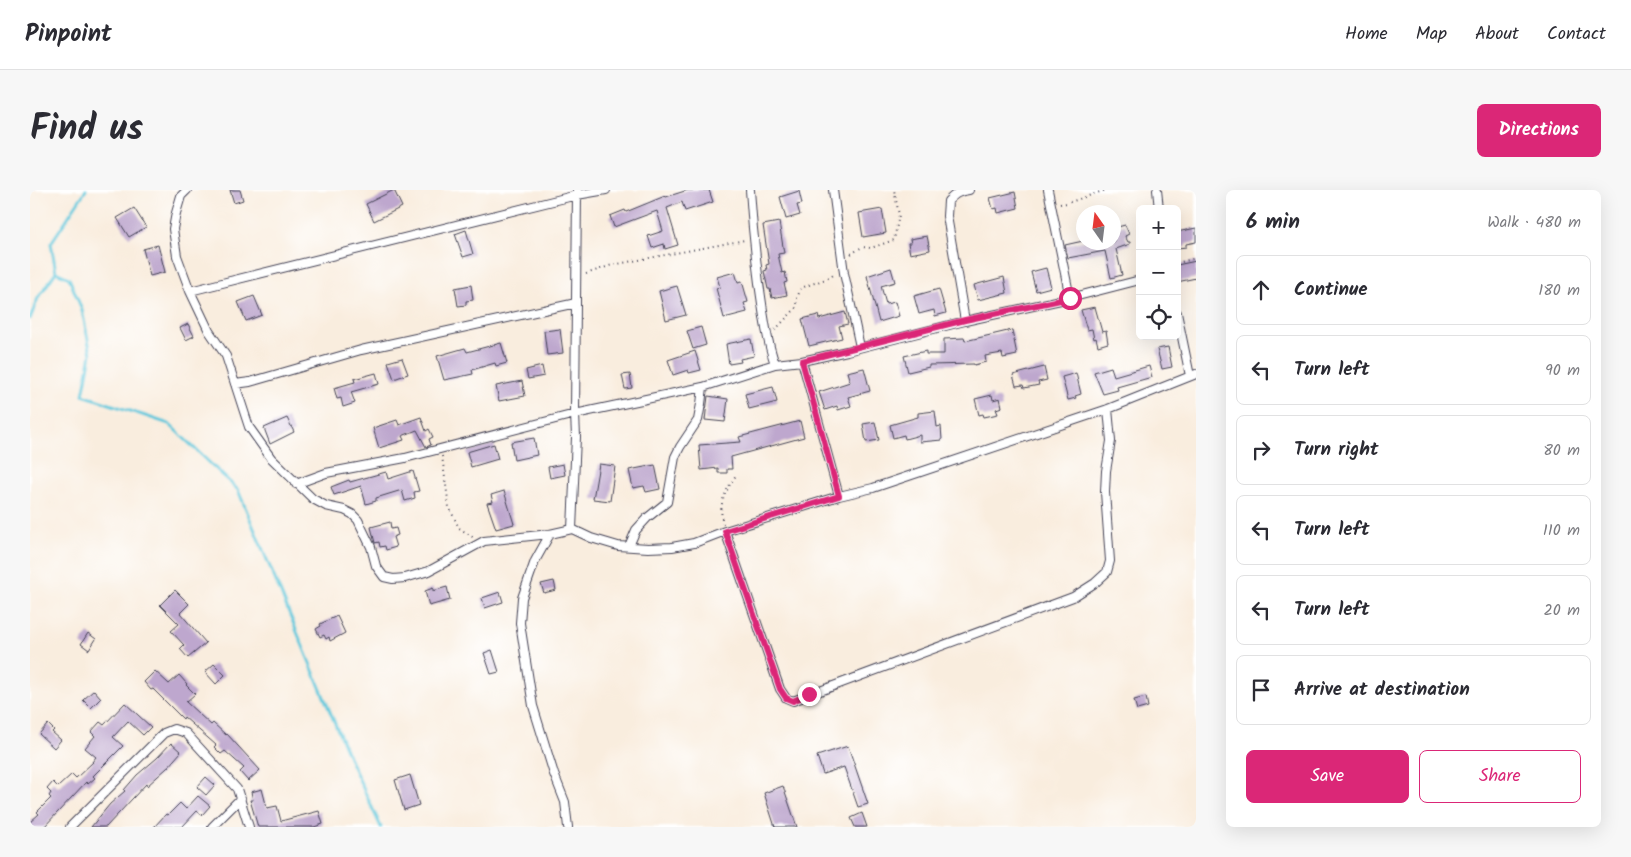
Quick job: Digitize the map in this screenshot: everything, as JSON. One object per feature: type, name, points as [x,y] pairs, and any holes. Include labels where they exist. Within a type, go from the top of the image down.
[{"type":"street","points":[[187,190],[181,196],[173,228],[177,256],[190,290],[209,330],[226,356],[249,427],[271,458],[313,499],[326,506],[344,510],[358,520],[371,546],[376,566],[384,576],[393,579],[405,578],[429,570],[484,542],[550,534],[572,529],[591,538],[618,546],[672,547],[694,542],[839,496],[873,488],[1108,409],[1193,375],[1181,329]]},
{"type":"street","points":[[190,290],[577,193],[606,190]]},
{"type":"street","points":[[750,190],[753,238],[767,336],[775,364]]},
{"type":"street","points":[[833,190],[844,273],[860,347]]},
{"type":"street","points":[[965,320],[948,216],[948,201],[955,194],[969,190]]},
{"type":"street","points":[[1048,190],[1070,298]]},
{"type":"street","points":[[1157,190],[1159,205]]},
{"type":"street","points":[[572,529],[576,437],[577,193]]},
{"type":"street","points":[[296,484],[326,472],[405,458],[575,414],[703,387],[775,364],[802,361],[965,320],[1070,298],[1136,281]]},
{"type":"street","points":[[235,384],[250,382],[360,350],[576,303]]},
{"type":"street","points":[[802,361],[839,496]]},
{"type":"street","points":[[629,546],[636,530],[647,518],[667,502],[675,457],[698,420],[702,404],[703,387]]},
{"type":"street","points":[[725,531],[780,689],[786,698],[793,701],[1073,597],[1095,583],[1107,572],[1110,561],[1105,492],[1111,441],[1108,409]]},
{"type":"street","points":[[550,534],[535,561],[525,589],[522,598],[520,623],[534,706],[554,774],[565,802],[568,827]]},
{"type":"street","points":[[70,827],[164,733],[174,729],[186,732],[237,788],[249,827]]},
{"type":"street","points":[[212,827],[241,798]]},
{"type":"path","points":[[1051,205],[1067,203],[1106,190]]},
{"type":"path","points":[[576,277],[612,265],[753,238]]},
{"type":"path","points":[[1181,262],[1196,258]]},
{"type":"path","points":[[441,449],[449,507],[459,528],[484,542]]},
{"type":"path","points":[[725,531],[720,512],[724,494],[736,476]]},
{"type":"building","points":[[230,190],[240,190],[243,200],[234,203]]},
{"type":"building","points":[[394,190],[402,207],[374,221],[366,204]]},
{"type":"building","points":[[688,190],[709,190],[713,202],[685,211],[682,202],[667,208],[678,245],[665,249],[664,244],[652,248],[648,236],[663,231],[657,211],[614,227],[610,216],[625,210],[626,212],[665,196]]},
{"type":"building","points":[[799,191],[802,204],[797,205],[800,215],[786,219],[780,197]]},
{"type":"building","points":[[1015,192],[1018,208],[998,213],[997,208],[993,209],[990,198]]},
{"type":"building","points":[[134,208],[146,227],[129,237],[117,218]]},
{"type":"building","points":[[882,209],[886,233],[863,237],[859,213]]},
{"type":"building","points":[[779,222],[784,253],[778,254],[782,273],[785,272],[787,282],[784,283],[787,295],[772,298],[764,271],[767,270],[766,265],[769,264],[763,225]]},
{"type":"building","points":[[1125,225],[1129,234],[1125,236],[1130,244],[1121,247],[1121,226]]},
{"type":"building","points":[[1196,228],[1196,242],[1186,244],[1186,247],[1181,248],[1181,231]]},
{"type":"building","points":[[466,230],[473,254],[463,257],[455,234]]},
{"type":"building","points":[[927,236],[930,250],[910,254],[908,243],[911,243],[910,239]]},
{"type":"building","points":[[1076,243],[1076,250],[1116,250],[1122,275],[1111,278],[1105,251],[1068,258],[1065,245]]},
{"type":"building","points":[[158,245],[165,272],[150,276],[143,249]]},
{"type":"building","points":[[1196,261],[1196,278],[1181,281],[1181,264]]},
{"type":"building","points":[[891,268],[895,282],[881,286],[886,304],[895,302],[899,316],[879,322],[867,276]]},
{"type":"building","points":[[1046,268],[1051,287],[1036,291],[1031,272]]},
{"type":"building","points":[[735,272],[738,282],[742,281],[748,302],[744,303],[747,312],[724,318],[716,288],[720,287],[717,277]]},
{"type":"building","points":[[1004,277],[1007,293],[978,300],[974,285]]},
{"type":"building","points":[[471,285],[473,300],[466,301],[466,305],[458,306],[455,288]]},
{"type":"building","points":[[677,286],[686,315],[666,320],[659,291]]},
{"type":"building","points":[[939,289],[946,313],[935,316],[934,310],[919,314],[914,296]]},
{"type":"building","points":[[254,296],[262,315],[246,321],[238,302]]},
{"type":"building","points":[[1095,307],[1102,332],[1106,331],[1108,343],[1098,346],[1092,329],[1087,330],[1081,310]]},
{"type":"building","points":[[845,312],[848,324],[839,326],[842,338],[809,346],[802,319],[818,315],[819,319]]},
{"type":"building","points":[[188,324],[194,336],[186,340],[180,328]]},
{"type":"building","points":[[701,327],[706,345],[693,349],[687,331]]},
{"type":"building","points":[[560,329],[563,353],[547,355],[544,331]]},
{"type":"building","points":[[1012,330],[1017,355],[1003,358],[1002,353],[985,356],[986,362],[974,365],[929,365],[929,367],[908,372],[904,356],[926,351],[926,354],[944,354],[944,339],[964,338],[965,341]]},
{"type":"building","points":[[751,339],[754,356],[740,359],[741,362],[729,364],[726,344]]},
{"type":"building","points":[[501,343],[507,363],[496,366],[495,363],[472,370],[473,374],[444,380],[437,356],[465,348],[467,352]]},
{"type":"building","points":[[1168,347],[1172,367],[1162,369],[1157,349]]},
{"type":"building","points":[[695,351],[701,370],[689,373],[688,370],[673,375],[668,360]]},
{"type":"building","points":[[402,358],[408,374],[394,379],[388,362]]},
{"type":"building","points":[[542,366],[544,376],[528,379],[526,370]]},
{"type":"building","points":[[1149,366],[1152,377],[1117,387],[1118,390],[1103,394],[1094,372],[1111,367],[1114,376]]},
{"type":"building","points":[[1044,367],[1047,380],[1038,382],[1039,385],[1024,388],[1023,385],[1016,386],[1013,375]]},
{"type":"building","points":[[864,368],[870,391],[848,397],[851,406],[838,410],[837,406],[825,410],[819,392],[850,382],[847,372]]},
{"type":"building","points":[[376,373],[379,384],[351,392],[355,403],[343,407],[341,398],[337,399],[334,388],[355,382],[354,379]]},
{"type":"building","points":[[1076,373],[1081,394],[1075,396],[1076,398],[1068,400],[1062,377]]},
{"type":"building","points":[[630,374],[632,388],[625,389],[622,375]]},
{"type":"building","points":[[522,381],[525,396],[499,401],[496,386]]},
{"type":"building","points":[[773,387],[777,402],[749,409],[745,394]]},
{"type":"building","points":[[992,395],[993,400],[1000,398],[1002,407],[996,409],[998,414],[984,417],[983,414],[979,415],[975,399]]},
{"type":"building","points":[[708,396],[728,399],[725,422],[705,420]]},
{"type":"building","points":[[935,411],[937,427],[941,426],[942,440],[920,442],[920,435],[905,439],[904,435],[893,438],[890,425],[918,417],[918,413]]},
{"type":"building","points":[[421,417],[426,431],[429,429],[433,437],[429,439],[431,445],[426,447],[417,430],[402,436],[404,440],[379,448],[373,428],[397,420],[399,425]]},
{"type":"building","points":[[287,418],[294,432],[270,444],[264,428]]},
{"type":"building","points":[[800,421],[804,437],[731,457],[732,469],[727,469],[727,473],[718,473],[718,468],[701,470],[699,445],[741,442],[739,437]]},
{"type":"building","points":[[875,422],[879,440],[866,442],[863,424]]},
{"type":"building","points":[[534,438],[537,455],[514,460],[511,442]]},
{"type":"building","points":[[494,444],[498,459],[471,467],[467,452]]},
{"type":"building","points":[[563,464],[565,475],[550,478],[548,467]]},
{"type":"building","points":[[599,464],[615,466],[610,501],[593,499]]},
{"type":"building","points":[[655,465],[660,489],[646,492],[644,486],[633,488],[629,470]]},
{"type":"building","points":[[413,471],[419,491],[414,492],[415,498],[405,501],[402,490],[376,498],[376,501],[366,504],[361,486],[334,495],[331,487],[349,480],[350,482],[386,472],[388,479]]},
{"type":"building","points":[[504,491],[514,524],[496,529],[487,503],[493,502],[491,495]]},
{"type":"building","points":[[390,522],[391,529],[396,528],[398,535],[393,537],[396,547],[386,550],[385,546],[380,547],[379,542],[375,543],[371,527]]},
{"type":"building","points":[[554,581],[556,590],[544,593],[541,584]]},
{"type":"building","points":[[447,587],[450,600],[429,606],[425,591],[433,588],[433,591]]},
{"type":"building","points":[[175,590],[189,604],[180,613],[206,643],[188,658],[180,649],[184,645],[171,631],[179,624],[160,605]]},
{"type":"building","points":[[500,592],[503,602],[485,608],[482,598]]},
{"type":"building","points":[[337,616],[345,633],[330,641],[329,637],[326,639],[324,635],[320,637],[316,629],[321,626],[320,624]]},
{"type":"building","points":[[88,633],[96,639],[89,650],[81,644]]},
{"type":"building","points":[[492,650],[499,672],[491,674],[484,653]]},
{"type":"building","points":[[214,664],[225,675],[216,684],[205,672]]},
{"type":"building","points":[[155,671],[169,684],[179,675],[195,694],[186,702],[211,725],[213,723],[227,734],[260,770],[248,781],[240,772],[244,768],[225,751],[221,754],[214,747],[216,745],[184,717],[183,719],[153,689],[151,690],[144,682]]},
{"type":"building","points":[[94,690],[101,698],[91,708],[83,700]]},
{"type":"building","points":[[1146,697],[1148,707],[1137,710],[1134,700]]},
{"type":"building","points":[[125,703],[151,727],[143,735],[128,721],[113,737],[123,746],[93,776],[95,778],[88,784],[86,782],[44,827],[30,827],[30,822],[39,814],[37,812],[51,798],[49,796],[51,793],[47,789],[53,782],[58,787],[72,774],[76,778],[93,762],[96,757],[85,748],[95,736],[91,732],[100,722],[104,725]]},
{"type":"building","points":[[48,724],[54,730],[52,732],[61,740],[54,748],[39,734]]},
{"type":"building","points":[[171,743],[181,752],[167,768],[147,786],[146,784],[106,827],[91,827],[110,804],[125,791],[137,775]]},
{"type":"building","points":[[848,746],[868,804],[858,807],[844,767],[823,774],[817,756]]},
{"type":"building","points":[[410,775],[419,805],[404,810],[395,780]]},
{"type":"building","points":[[206,777],[215,785],[206,795],[197,787]]},
{"type":"building","points":[[783,786],[797,827],[775,827],[764,793]]},
{"type":"building","points":[[262,789],[267,808],[277,806],[281,821],[319,811],[323,824],[314,827],[258,827],[250,800],[253,800],[251,792]]},
{"type":"building","points":[[198,796],[210,806],[202,815],[197,811],[182,827],[154,827],[180,803],[186,809]]},
{"type":"building","points":[[862,813],[867,827],[855,827],[851,818]]},
{"type":"waterway","points":[[30,319],[38,298],[56,272],[51,243],[86,190]]},
{"type":"waterway","points":[[56,272],[69,278],[82,310],[91,354],[83,395],[169,424],[238,490],[351,762],[381,827]]},
{"type":"route","points":[[809,694],[793,701],[786,698],[780,689],[725,531],[839,496],[802,361],[965,320],[1070,298]]}]
